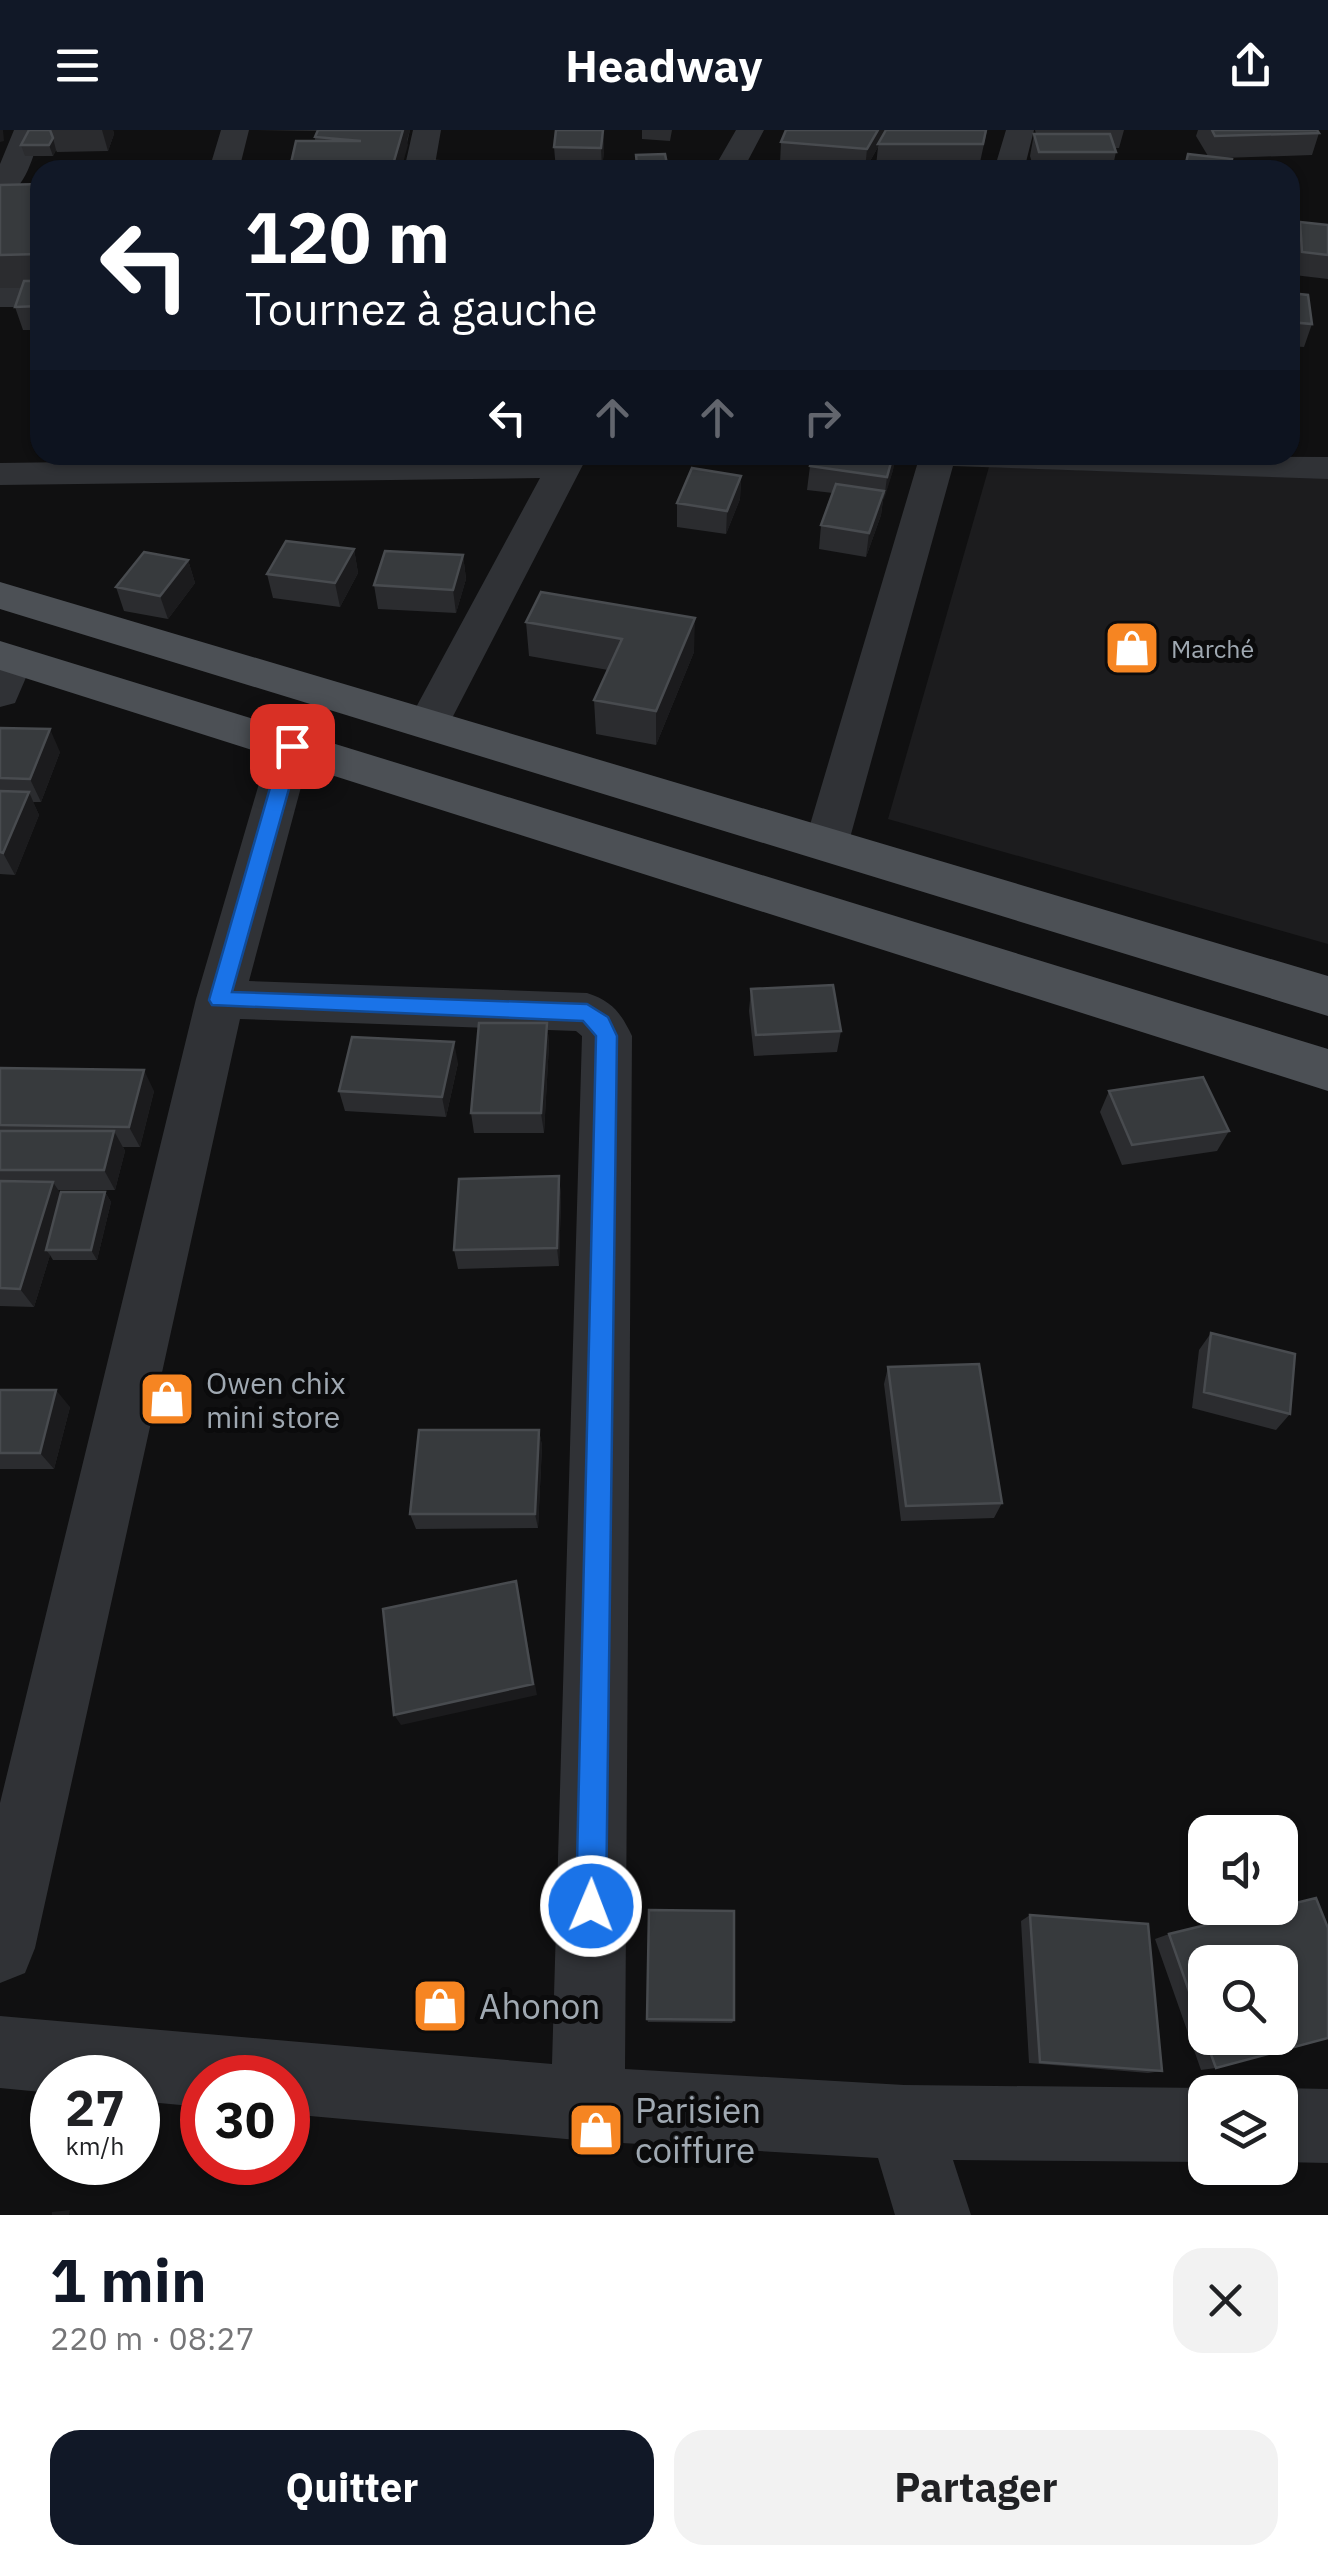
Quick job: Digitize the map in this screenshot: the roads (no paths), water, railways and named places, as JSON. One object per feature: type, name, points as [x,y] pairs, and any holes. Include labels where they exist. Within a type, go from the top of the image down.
[{"type":"main road","points":[[0,594],[1328,996]]},
{"type":"main road","points":[[5,669],[292,746],[1328,1070]]},
{"type":"street","points":[[0,189],[7,183],[28,130]]},
{"type":"street","points":[[227,160],[235,130]]},
{"type":"street","points":[[421,160],[427,130]]},
{"type":"street","points":[[734,160],[750,130]]},
{"type":"street","points":[[1012,160],[1020,130]]},
{"type":"street","points":[[0,296],[30,296]]},
{"type":"street","points":[[0,474],[392,465]]},
{"type":"street","points":[[428,724],[564,465]]},
{"type":"street","points":[[826,844],[935,465]]},
{"type":"street","points":[[1238,465],[1328,468]]},
{"type":"street","points":[[0,1948],[220,1000],[292,746]]},
{"type":"street","points":[[220,1000],[587,1012],[601,1023],[606,1036],[588,2104]]},
{"type":"street","points":[[0,2052],[588,2104],[904,2122],[1188,2125]]},
{"type":"street","points":[[904,2122],[933,2215]]},
{"type":"street","points":[[1298,2125],[1328,2126]]},
{"type":"place","name":"Marché","points":[[1132,648]]},
{"type":"place","name":"Owen chix mini store","points":[[167,1399]]},
{"type":"place","name":"Ahonon","points":[[440,2006]]},
{"type":"place","name":"Parisien coiffure","points":[[596,2130]]}]
